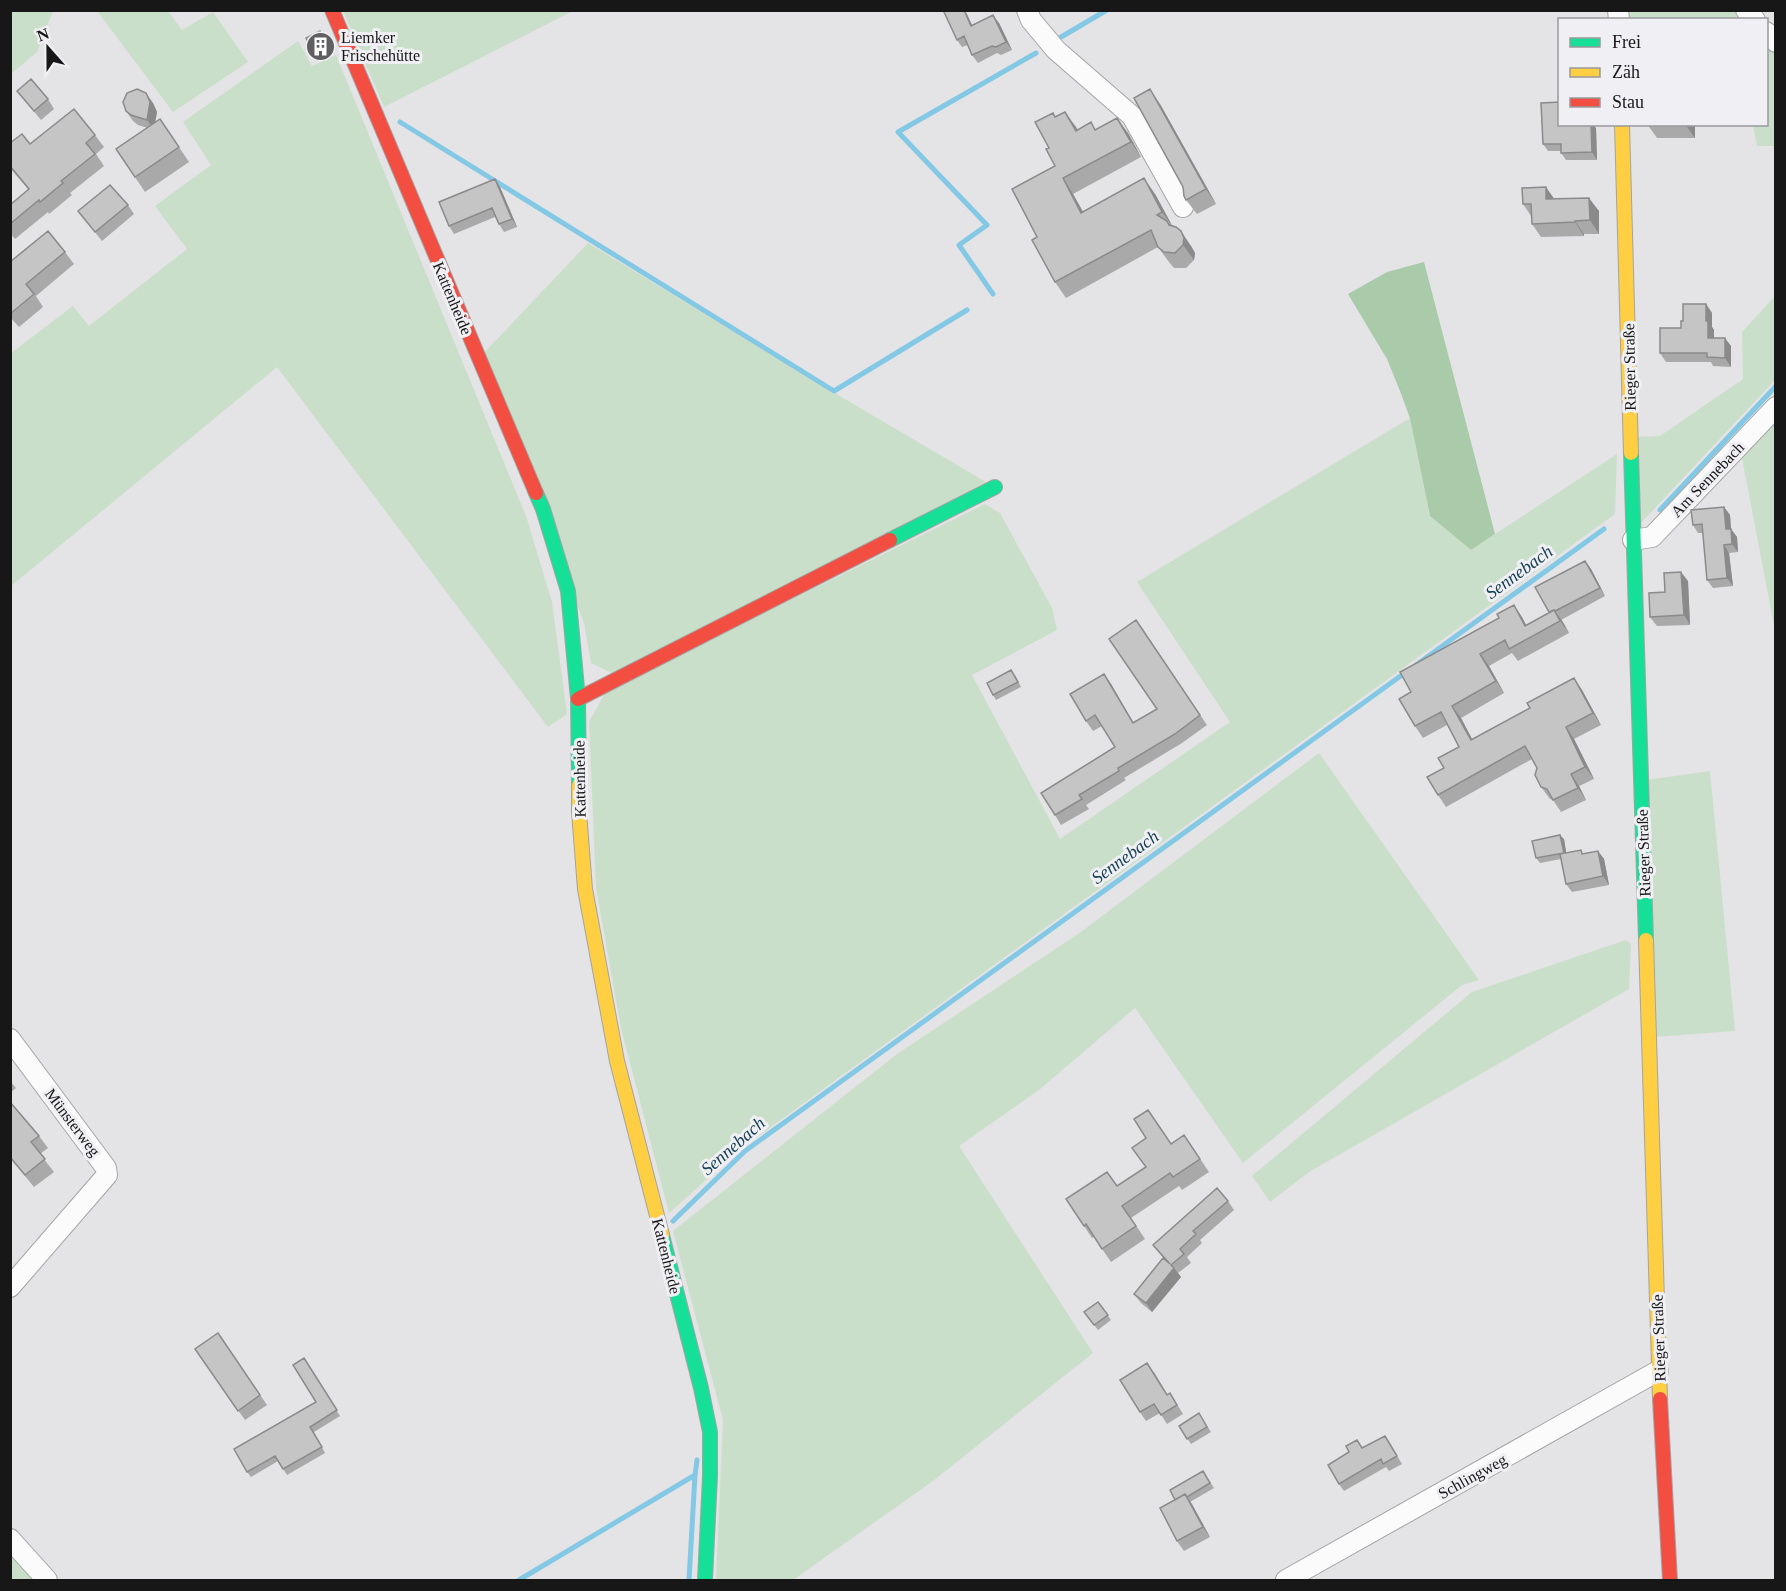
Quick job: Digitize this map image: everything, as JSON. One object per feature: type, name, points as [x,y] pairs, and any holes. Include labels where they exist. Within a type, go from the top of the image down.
[{"type":"street","name":"Kattenheide","points":[[332,10],[543,509],[568,591],[578,699],[579,812],[585,889],[617,1062],[701,1388],[710,1432],[705,1581]]},
{"type":"street","points":[[1027,10],[1031,20],[1056,50],[1132,116],[1183,207]]},
{"type":"street","name":"Rieger Straße","points":[[1622,126],[1658,1371],[1670,1581]]},
{"type":"street","name":"Am Sennebach","points":[[1633,540],[1652,537],[1776,407]]},
{"type":"street","points":[[578,699],[994,487]]},
{"type":"street","name":"Münsterweg","points":[[10,1039],[106,1167],[107,1175],[10,1287]]},
{"type":"street","name":"Schlingweg","points":[[1286,1581],[1658,1371]]},
{"type":"street","points":[[10,1539],[47,1581]]},
{"type":"green space","points":[[11,10],[53,11],[37,52],[11,74]]},
{"type":"green space","points":[[97,11],[168,11],[182,30],[213,12],[248,62],[173,112]]},
{"type":"green space","points":[[343,11],[573,11],[384,107]]},
{"type":"green space","points":[[1626,11],[1736,11],[1744,18],[1626,18]]},
{"type":"green space","points":[[298,41],[312,66],[336,55],[526,516],[552,602],[567,714],[548,727],[277,367],[11,586],[11,353],[73,306],[89,326],[187,249],[155,206],[211,165],[183,122]]},
{"type":"green space","points":[[1768,43],[1775,51],[1775,146],[1757,146],[1753,126],[1768,126]]},
{"type":"green space","points":[[588,243],[986,482],[614,674],[591,663],[584,623],[484,353]]},
{"type":"green space","points":[[1424,262],[1495,534],[1471,550],[1430,516],[1410,418],[1387,359],[1348,294],[1387,272]]},
{"type":"green space","points":[[1775,296],[1775,380],[1640,524],[1638,437],[1660,436],[1743,379],[1742,332]]},
{"type":"green space","points":[[1410,418],[1430,516],[1471,550],[1617,454],[1615,514],[742,1148],[669,1213],[621,1028],[596,888],[589,722],[606,691],[985,504],[1000,513],[1052,608],[1057,630],[972,675],[1060,839],[1230,722],[1137,582]]},
{"type":"green space","points":[[1775,418],[1775,631],[1742,458]]},
{"type":"green space","points":[[1319,753],[1479,980],[1462,985],[1243,1163],[1135,1008],[1039,1090],[959,1146],[1093,1353],[933,1481],[793,1580],[716,1580],[723,1420],[673,1231],[897,1054],[1081,932]]},
{"type":"green space","points":[[1710,771],[1735,1031],[1653,1037],[1646,780]]},
{"type":"green space","points":[[1626,940],[1631,944],[1629,989],[1309,1172],[1270,1202],[1252,1176],[1472,992]]},
{"type":"green space","points":[[11,1548],[38,1580],[11,1580]]},
{"type":"building","points":[[964,10],[971,26],[993,15],[1006,42],[972,55],[964,36],[957,40],[944,12]]},
{"type":"building","points":[[320,31],[327,45],[313,52],[306,38]]},
{"type":"building","points":[[31,79],[48,99],[34,111],[17,91]]},
{"type":"building","points":[[137,89],[146,93],[150,102],[147,120],[131,115],[126,111],[123,102],[127,93]]},
{"type":"building","points":[[1150,89],[1206,189],[1186,200],[1183,187],[1134,98]]},
{"type":"building","points":[[1558,102],[1558,126],[1591,126],[1592,152],[1561,153],[1561,144],[1543,144],[1541,103]]},
{"type":"building","points":[[74,109],[95,135],[86,143],[95,154],[61,181],[63,183],[40,202],[39,200],[10,224],[10,205],[29,189],[10,166],[10,143],[22,134],[30,144]]},
{"type":"building","points":[[1065,112],[1076,131],[1091,122],[1095,130],[1117,118],[1131,142],[1063,178],[1081,213],[1144,178],[1162,212],[1157,215],[1181,231],[1184,238],[1183,245],[1175,253],[1164,252],[1158,247],[1151,230],[1055,282],[1032,240],[1037,237],[1012,189],[1055,166],[1046,149],[1049,148],[1035,122],[1053,113],[1055,117]]},
{"type":"building","points":[[160,119],[179,147],[135,177],[116,149]]},
{"type":"building","points":[[495,179],[512,219],[499,224],[492,208],[449,226],[439,202]]},
{"type":"building","points":[[110,185],[128,205],[95,232],[78,211]]},
{"type":"building","points":[[1546,187],[1546,199],[1589,198],[1590,220],[1532,224],[1531,204],[1523,204],[1522,188]]},
{"type":"building","points":[[48,231],[65,252],[26,284],[34,294],[10,314],[10,262]]},
{"type":"building","points":[[1683,304],[1706,304],[1708,338],[1725,338],[1725,358],[1707,357],[1707,353],[1660,353],[1660,328],[1681,328]]},
{"type":"building","points":[[1724,507],[1726,529],[1731,529],[1732,544],[1724,545],[1727,578],[1707,580],[1702,524],[1693,525],[1691,510]]},
{"type":"building","points":[[1585,561],[1600,588],[1549,612],[1535,587]]},
{"type":"building","points":[[1681,572],[1684,615],[1650,617],[1649,593],[1665,592],[1664,573]]},
{"type":"building","points":[[1514,605],[1525,626],[1554,610],[1560,621],[1509,649],[1505,640],[1480,654],[1496,681],[1452,706],[1471,740],[1530,708],[1527,703],[1574,678],[1593,713],[1566,727],[1585,767],[1571,774],[1578,788],[1553,800],[1547,789],[1541,787],[1535,775],[1537,768],[1525,746],[1438,795],[1427,777],[1444,768],[1438,758],[1459,747],[1441,712],[1415,726],[1399,699],[1411,692],[1400,672],[1499,618],[1497,614]]},
{"type":"building","points":[[1136,620],[1200,715],[1175,734],[1118,768],[1119,771],[1079,795],[1082,799],[1055,815],[1041,793],[1115,747],[1095,715],[1086,721],[1070,694],[1104,674],[1133,723],[1157,709],[1109,639]]},
{"type":"building","points":[[1011,670],[1018,682],[993,695],[987,683]]},
{"type":"building","points":[[1560,835],[1564,853],[1536,858],[1532,841]]},
{"type":"building","points":[[1581,850],[1582,854],[1598,851],[1603,876],[1566,884],[1560,854]]},
{"type":"building","points":[[10,1102],[39,1136],[31,1142],[45,1159],[25,1175],[10,1157]]},
{"type":"building","points":[[1148,1110],[1171,1144],[1184,1135],[1200,1159],[1173,1177],[1170,1173],[1122,1206],[1136,1226],[1102,1249],[1066,1199],[1107,1172],[1117,1186],[1146,1167],[1132,1148],[1146,1138],[1134,1119]]},
{"type":"building","points":[[1217,1188],[1228,1201],[1193,1231],[1196,1234],[1180,1249],[1184,1254],[1171,1265],[1174,1268],[1146,1303],[1134,1294],[1163,1258],[1170,1264],[1153,1245]]},
{"type":"building","points":[[1098,1302],[1108,1315],[1094,1325],[1084,1312]]},
{"type":"building","points":[[218,1333],[260,1395],[238,1411],[195,1349]]},
{"type":"building","points":[[304,1358],[337,1410],[310,1427],[322,1447],[283,1469],[275,1456],[247,1472],[234,1449],[316,1402],[293,1365]]},
{"type":"building","points":[[1147,1363],[1167,1395],[1170,1393],[1177,1405],[1161,1415],[1154,1404],[1140,1412],[1120,1380]]},
{"type":"building","points":[[1199,1413],[1207,1427],[1187,1439],[1179,1426]]},
{"type":"building","points":[[1385,1436],[1397,1456],[1383,1464],[1381,1459],[1339,1484],[1328,1465],[1349,1452],[1346,1446],[1357,1440],[1362,1448]]},
{"type":"building","points":[[1203,1471],[1210,1483],[1187,1497],[1185,1494],[1175,1500],[1170,1490]]},
{"type":"building","points":[[1185,1494],[1203,1527],[1177,1541],[1160,1508]]},
{"type":"waterway","points":[[1056,40],[1107,10]]},
{"type":"waterway","points":[[993,294],[959,245],[987,225],[898,132],[1036,53]]},
{"type":"waterway","points":[[400,122],[834,391],[967,310]]},
{"type":"waterway","name":"Sennebach","points":[[1660,510],[1776,386]]},
{"type":"waterway","name":"Sennebach","points":[[1416,665],[1604,529]]},
{"type":"waterway","name":"Sennebach","points":[[673,1221],[745,1151],[1406,672]]},
{"type":"waterway","name":"Sennebach","points":[[519,1580],[695,1475],[697,1460]]},
{"type":"waterway","points":[[689,1580],[695,1475]]},
{"type":"traffic: fast","points":[[1631,453],[1646,940]]},
{"type":"traffic: fast","points":[[890,540],[995,487]]},
{"type":"traffic: fast","points":[[536,493],[568,591],[578,699],[579,785]]},
{"type":"traffic: fast","points":[[662,1235],[710,1432],[705,1580]]},
{"type":"traffic: slow","points":[[1622,126],[1631,453]]},
{"type":"traffic: slow","points":[[579,785],[585,889],[617,1061],[662,1235]]},
{"type":"traffic: slow","points":[[1646,940],[1660,1399]]},
{"type":"traffic: jam","points":[[332,10],[536,493]]},
{"type":"traffic: jam","points":[[578,699],[890,540]]},
{"type":"traffic: jam","points":[[1660,1399],[1670,1580]]},
{"type":"place","name":"Liemker Frischehütte","points":[[320,46]]}]
